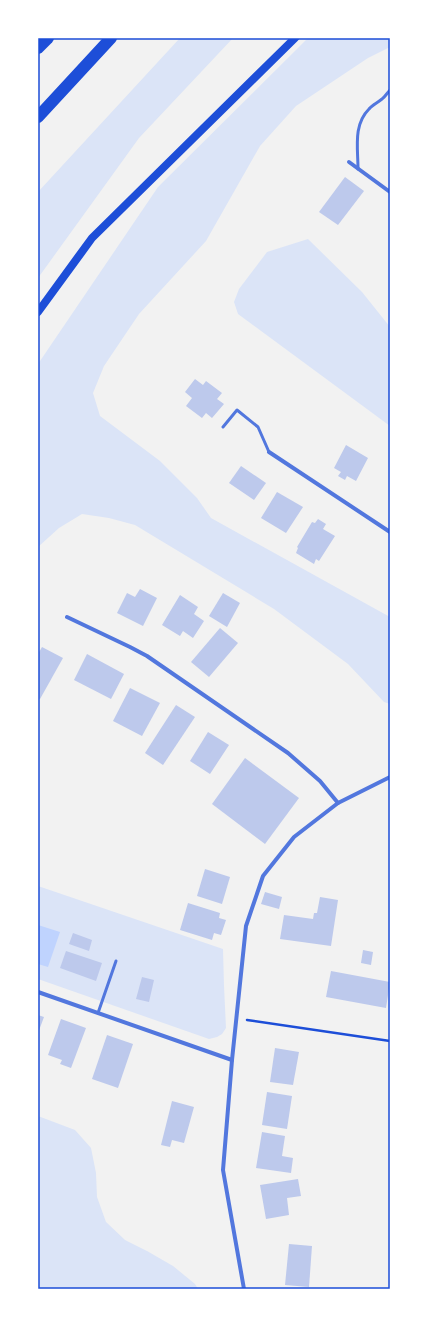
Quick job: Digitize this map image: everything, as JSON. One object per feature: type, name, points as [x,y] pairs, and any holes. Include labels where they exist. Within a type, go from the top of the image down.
[{"type":"highway","points":[[38,48],[48,38]]},
{"type":"highway","points":[[38,117],[111,38]]},
{"type":"main road","points":[[38,312],[92,238],[295,38]]},
{"type":"street","points":[[349,162],[390,192]]},
{"type":"street","points":[[269,452],[390,532]]},
{"type":"street","points":[[67,617],[147,656],[282,748],[320,781],[338,803]]},
{"type":"street","points":[[244,1289],[223,1170],[232,1060],[246,926],[263,876],[294,837],[338,803],[390,777]]},
{"type":"street","points":[[38,992],[232,1060]]},
{"type":"lane","points":[[358,169],[357,133],[359,123],[370,107],[382,99],[390,90]]},
{"type":"lane","points":[[223,427],[237,410],[258,427],[269,452]]},
{"type":"lane","points":[[98,1013],[116,961]]},
{"type":"path","points":[[236,1018],[390,1041]]},
{"type":"shaded area","points":[[180,38],[233,38],[139,138],[38,278],[38,192]]},
{"type":"shaded area","points":[[308,38],[390,38],[390,47],[368,58],[296,106],[260,146],[206,241],[139,314],[104,366],[93,393],[100,416],[160,461],[197,498],[211,518],[390,617],[390,704],[384,702],[348,664],[274,609],[135,525],[109,518],[82,514],[59,528],[38,547],[38,364],[158,187]]},
{"type":"shaded area","points":[[308,239],[362,292],[390,327],[390,426],[238,314],[234,302],[239,289],[267,252]]},
{"type":"shaded area","points":[[38,886],[223,949],[226,1028],[222,1034],[209,1039],[38,979]]},
{"type":"shaded area","points":[[38,1116],[75,1130],[91,1148],[96,1173],[97,1197],[106,1222],[125,1240],[173,1266],[195,1284],[198,1289],[38,1289]]},
{"type":"water","points":[[38,925],[60,932],[48,967],[38,964]]},
{"type":"building","points":[[345,177],[364,191],[338,225],[319,212]]},
{"type":"building","points":[[195,379],[203,385],[206,381],[222,393],[217,399],[224,404],[212,418],[206,413],[202,418],[186,406],[192,398],[185,392]]},
{"type":"building","points":[[346,445],[368,458],[356,481],[347,476],[345,480],[338,476],[341,472],[334,468]]},
{"type":"building","points":[[241,466],[266,483],[254,500],[229,483]]},
{"type":"building","points":[[277,492],[303,507],[286,533],[261,518]]},
{"type":"building","points":[[318,519],[326,524],[323,529],[335,536],[319,561],[316,559],[314,564],[296,553],[297,547],[312,522],[315,523]]},
{"type":"building","points":[[140,589],[157,598],[143,626],[117,613],[127,593],[135,597]]},
{"type":"building","points":[[223,593],[240,603],[227,627],[209,616]]},
{"type":"building","points":[[180,595],[198,607],[194,614],[204,621],[193,638],[183,631],[180,636],[162,625]]},
{"type":"building","points":[[220,628],[238,643],[209,677],[191,662]]},
{"type":"building","points":[[42,647],[63,658],[40,699],[38,698],[38,654]]},
{"type":"building","points":[[87,654],[124,674],[111,699],[74,680]]},
{"type":"building","points":[[130,688],[160,703],[142,736],[113,721]]},
{"type":"building","points":[[176,705],[195,717],[163,765],[145,753]]},
{"type":"building","points":[[208,732],[229,745],[210,774],[190,761]]},
{"type":"building","points":[[245,758],[299,798],[265,844],[212,804]]},
{"type":"building","points":[[205,869],[230,877],[222,904],[197,896]]},
{"type":"building","points":[[265,892],[282,897],[279,909],[261,904]]},
{"type":"building","points":[[320,897],[338,900],[331,946],[280,939],[284,915],[313,919],[314,913],[317,913]]},
{"type":"building","points":[[188,903],[220,913],[219,918],[226,920],[221,935],[214,933],[212,940],[180,930]]},
{"type":"building","points":[[73,933],[92,940],[89,951],[69,944]]},
{"type":"building","points":[[363,950],[373,952],[371,965],[361,963]]},
{"type":"building","points":[[66,951],[102,963],[96,981],[60,968]]},
{"type":"building","points":[[331,971],[390,982],[386,1008],[326,997]]},
{"type":"building","points":[[142,977],[154,980],[149,1002],[136,999]]},
{"type":"building","points":[[38,1015],[44,1017],[38,1033]]},
{"type":"building","points":[[61,1019],[86,1028],[71,1068],[60,1064],[62,1060],[48,1055]]},
{"type":"building","points":[[107,1035],[133,1044],[118,1088],[92,1079]]},
{"type":"building","points":[[275,1048],[299,1052],[293,1085],[270,1082]]},
{"type":"building","points":[[267,1092],[292,1096],[287,1129],[262,1125]]},
{"type":"building","points":[[172,1101],[194,1107],[184,1143],[172,1140],[170,1147],[161,1145]]},
{"type":"building","points":[[262,1132],[285,1136],[282,1156],[293,1158],[291,1173],[256,1168]]},
{"type":"building","points":[[298,1179],[301,1196],[287,1198],[289,1215],[266,1219],[260,1185]]},
{"type":"building","points":[[289,1244],[312,1246],[309,1287],[285,1285]]}]
